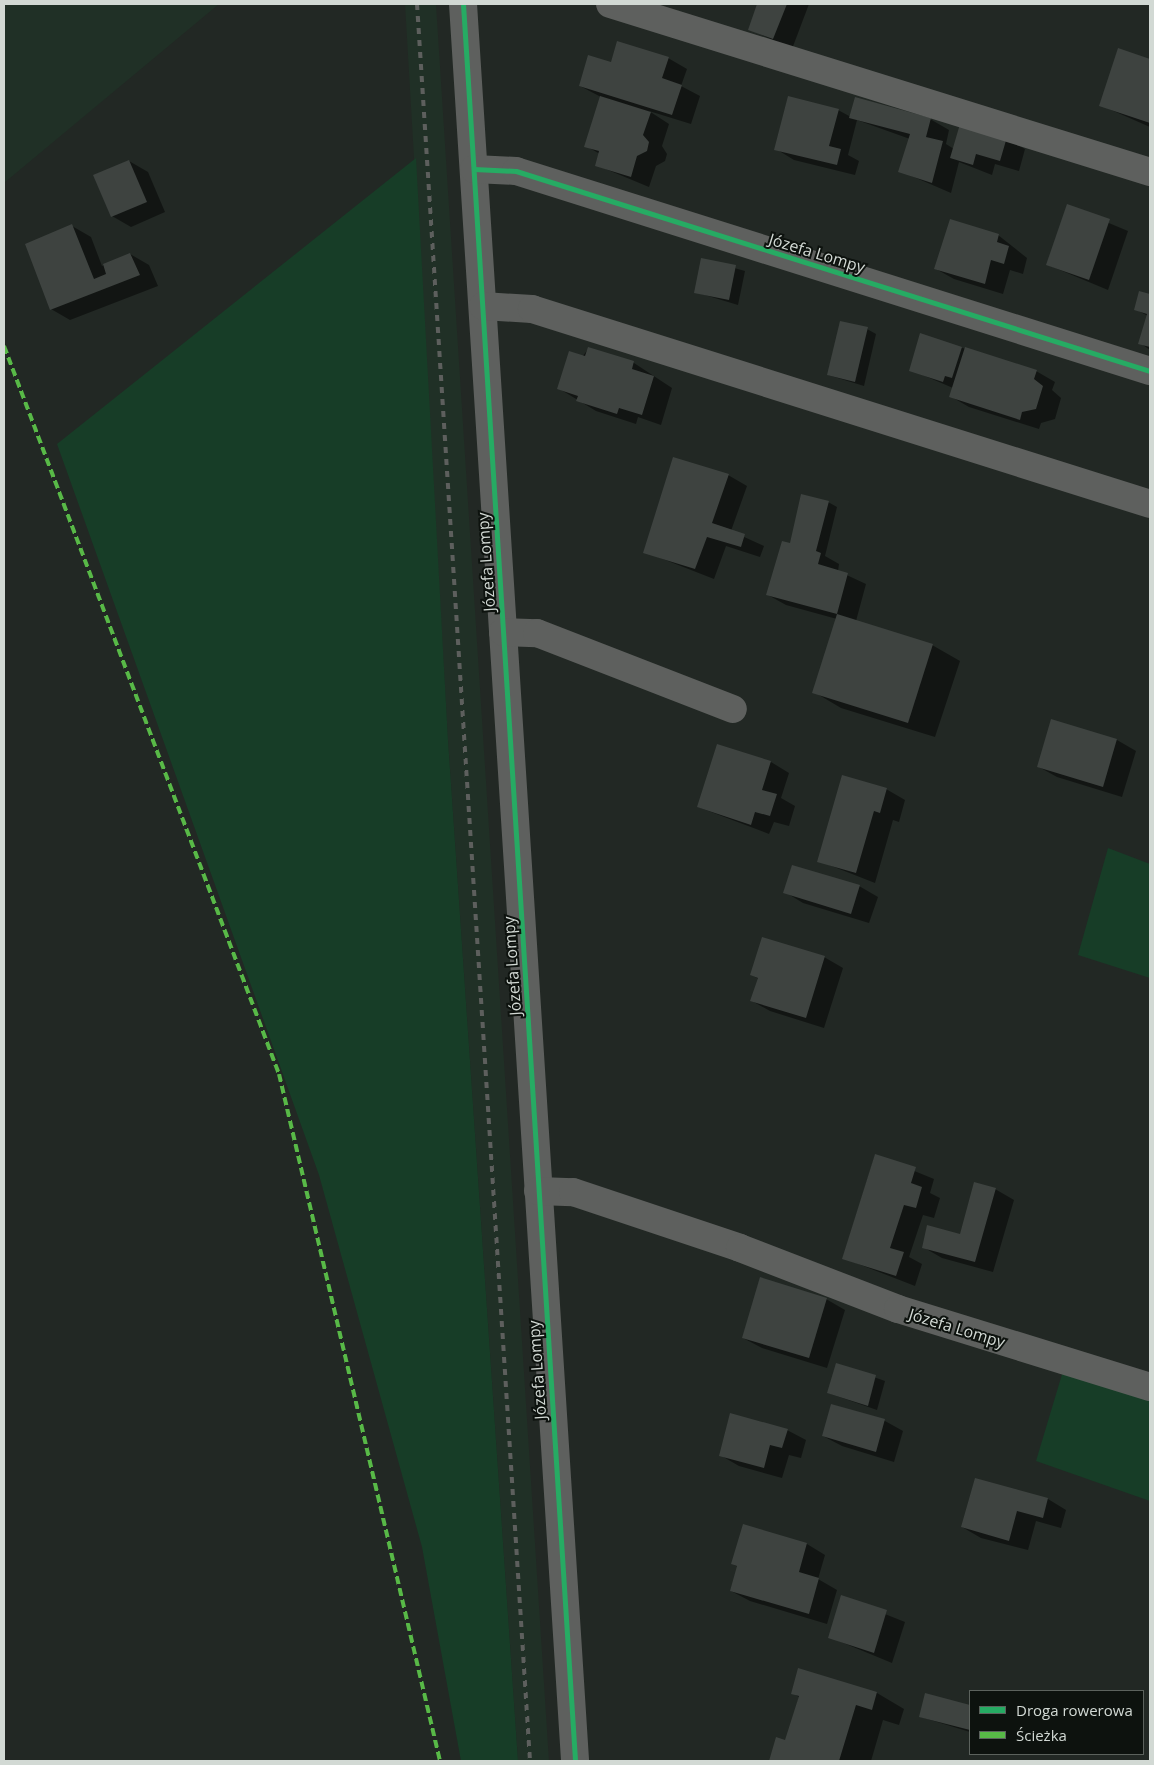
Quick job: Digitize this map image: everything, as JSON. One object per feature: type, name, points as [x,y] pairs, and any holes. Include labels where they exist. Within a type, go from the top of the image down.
[{"type":"street","name":"Józefa Lompy","points":[[463,4],[575,1761]]},
{"type":"street","points":[[610,4],[1150,172]]},
{"type":"street","name":"Józefa Lompy","points":[[474,169],[516,171],[1150,371]]},
{"type":"street","points":[[483,306],[532,309],[1150,504]]},
{"type":"street","name":"Józefa Lompy","points":[[503,632],[538,633],[733,709]]},
{"type":"street","name":"Józefa Lompy","points":[[538,1191],[573,1192],[740,1248],[898,1309],[1150,1387]]},
{"type":"shaded area","points":[[4,4],[219,4],[4,183]]},
{"type":"shaded area","points":[[405,4],[436,4],[549,1761],[518,1761],[448,740]]},
{"type":"green space","points":[[416,158],[448,740],[518,1761],[461,1761],[422,1547],[319,1175],[57,444]]},
{"type":"green space","points":[[1108,848],[1150,864],[1150,978],[1078,955]]},
{"type":"green space","points":[[1063,1371],[1150,1396],[1150,1501],[1036,1461]]},
{"type":"building","points":[[757,4],[787,4],[773,39],[748,30]]},
{"type":"building","points":[[617,41],[669,57],[662,78],[682,85],[672,115],[579,86],[588,55],[611,62]]},
{"type":"building","points":[[1118,48],[1150,59],[1150,123],[1099,106]]},
{"type":"building","points":[[600,96],[651,112],[643,135],[649,142],[647,151],[637,156],[631,177],[595,166],[599,151],[584,147]]},
{"type":"building","points":[[788,96],[839,109],[829,146],[841,149],[837,165],[774,150]]},
{"type":"building","points":[[855,97],[931,118],[926,137],[943,141],[932,183],[898,172],[910,134],[849,118]]},
{"type":"building","points":[[960,124],[1007,137],[1000,161],[976,154],[973,165],[950,158]]},
{"type":"building","points":[[129,160],[147,202],[111,217],[93,175]]},
{"type":"building","points":[[1067,204],[1110,219],[1089,280],[1046,265]]},
{"type":"building","points":[[950,219],[999,234],[997,242],[1009,246],[1004,264],[991,260],[985,284],[934,269]]},
{"type":"building","points":[[72,224],[94,279],[106,274],[103,264],[130,253],[140,275],[50,310],[25,244]]},
{"type":"building","points":[[701,258],[736,265],[729,300],[694,293]]},
{"type":"building","points":[[1139,291],[1150,294],[1150,347],[1138,344],[1147,314],[1134,310]]},
{"type":"building","points":[[840,321],[868,327],[855,382],[827,375]]},
{"type":"building","points":[[920,333],[962,347],[952,378],[945,376],[943,382],[909,371]]},
{"type":"building","points":[[588,347],[634,361],[632,369],[654,376],[642,415],[619,408],[617,414],[576,401],[578,396],[557,389],[569,351],[585,356]]},
{"type":"building","points":[[965,347],[1037,370],[1034,379],[1043,386],[1036,409],[1022,412],[1020,420],[949,397]]},
{"type":"building","points":[[673,457],[729,474],[712,523],[745,534],[741,547],[707,537],[695,569],[643,553]]},
{"type":"building","points":[[801,494],[829,501],[816,551],[821,553],[818,564],[848,573],[837,614],[766,595],[782,541],[790,543]]},
{"type":"building","points":[[837,614],[933,644],[908,723],[812,693]]},
{"type":"building","points":[[1051,719],[1117,739],[1103,787],[1037,767]]},
{"type":"building","points":[[717,744],[771,761],[762,790],[777,794],[770,816],[755,812],[751,825],[697,807]]},
{"type":"building","points":[[842,775],[887,788],[880,813],[874,811],[856,873],[817,862]]},
{"type":"building","points":[[792,865],[860,885],[851,914],[783,893]]},
{"type":"building","points":[[762,937],[825,956],[806,1018],[750,1001],[758,978],[750,975]]},
{"type":"building","points":[[875,1154],[916,1167],[911,1183],[922,1187],[916,1208],[904,1205],[890,1248],[904,1252],[896,1276],[842,1259]]},
{"type":"building","points":[[974,1182],[996,1188],[975,1262],[922,1248],[927,1225],[960,1234]]},
{"type":"building","points":[[760,1277],[827,1298],[809,1358],[742,1338]]},
{"type":"building","points":[[836,1363],[876,1375],[868,1406],[827,1393]]},
{"type":"building","points":[[831,1404],[885,1419],[876,1452],[822,1436]]},
{"type":"building","points":[[730,1413],[788,1429],[782,1448],[770,1445],[764,1468],[719,1456]]},
{"type":"building","points":[[975,1478],[1048,1498],[1043,1518],[1017,1511],[1009,1541],[961,1527]]},
{"type":"building","points":[[743,1524],[807,1543],[799,1572],[819,1578],[809,1614],[730,1591],[737,1566],[731,1564]]},
{"type":"building","points":[[841,1595],[887,1610],[874,1653],[828,1638]]},
{"type":"building","points":[[798,1668],[877,1692],[872,1710],[856,1705],[839,1761],[769,1761],[776,1737],[785,1740],[799,1696],[791,1694]]},
{"type":"building","points":[[925,1693],[969,1705],[969,1730],[919,1717]]},
{"type":"railway","points":[[417,4],[530,1761]]},
{"type":"marked path","points":[[4,346],[279,1074],[440,1761]]},
{"type":"cycle path","points":[[463,4],[575,1761]]},
{"type":"cycle path","points":[[474,169],[516,171],[1150,371]]}]
